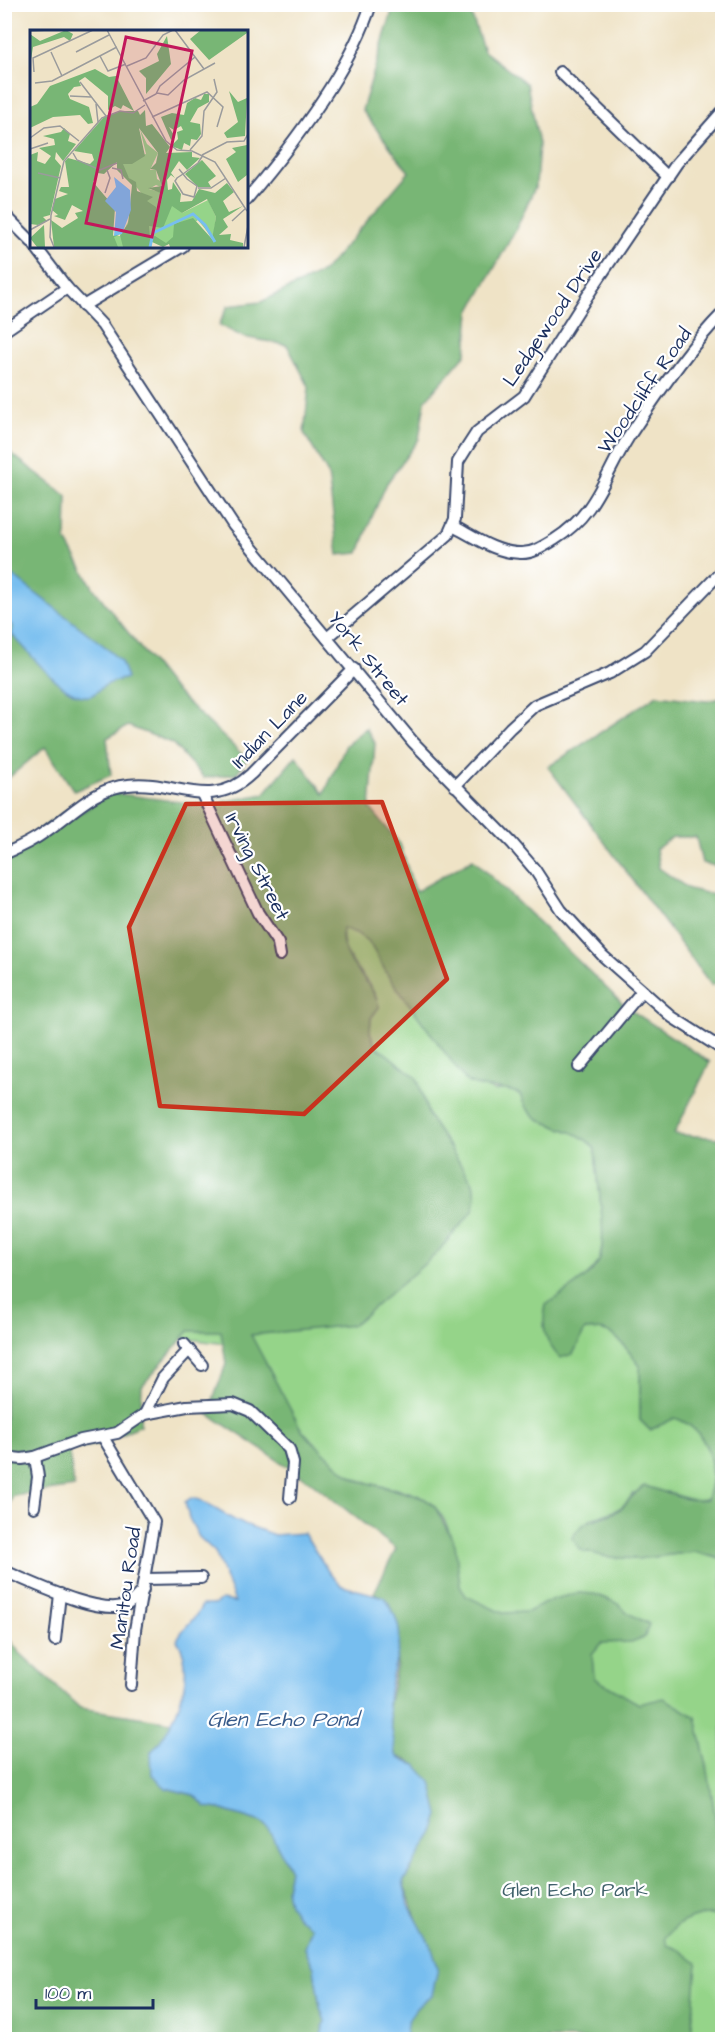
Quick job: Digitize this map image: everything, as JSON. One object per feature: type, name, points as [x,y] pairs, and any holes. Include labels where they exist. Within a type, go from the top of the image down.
[{"type":"street","points":[[248,197],[322,98],[365,23],[371,4]]},
{"type":"street","points":[[560,72],[668,177]]},
{"type":"street","name":"Ledgewood Drive","points":[[453,526],[458,498],[458,462],[477,432],[524,396],[595,284],[668,177],[723,112]]},
{"type":"street","points":[[4,214],[30,240]]},
{"type":"street","name":"York Street","points":[[37,248],[67,288],[102,326],[122,354],[233,525],[413,742],[513,843],[576,927],[603,956],[686,1028],[723,1049]]},
{"type":"street","points":[[83,306],[180,248]]},
{"type":"street","points":[[4,331],[67,288]]},
{"type":"street","name":"Woodcliff Road","points":[[453,526],[495,549],[522,554],[540,549],[562,534],[592,506],[628,438],[701,337],[723,314]]},
{"type":"street","points":[[327,638],[431,552],[453,526]]},
{"type":"street","points":[[455,786],[510,728],[536,705],[610,673],[645,651],[723,571]]},
{"type":"street","name":"Indian Lane","points":[[4,854],[45,833],[89,798],[119,786],[141,784],[202,794],[226,790],[242,783],[354,669]]},
{"type":"street","name":"Irving Street","points":[[202,794],[258,913],[278,943],[280,955]]},
{"type":"street","points":[[579,1067],[642,991]]},
{"type":"street","points":[[145,1414],[163,1378],[186,1347],[202,1365]]},
{"type":"street","points":[[4,1457],[22,1459],[35,1457],[81,1440],[117,1433],[145,1414],[187,1406],[220,1403],[245,1408],[289,1449],[293,1463],[290,1498]]},
{"type":"street","name":"Manitou Road","points":[[103,1437],[154,1522],[135,1630],[131,1686]]},
{"type":"street","points":[[34,1507],[38,1476],[35,1457]]},
{"type":"street","points":[[4,1571],[74,1601],[118,1607],[129,1604],[144,1584],[201,1578]]},
{"type":"street","points":[[55,1640],[60,1594]]},
{"type":"highlighted area","points":[[382,802],[447,979],[304,1114],[160,1106],[129,927],[186,804]]},
{"type":"green space","points":[[394,5],[468,5],[484,51],[527,84],[539,144],[536,185],[516,229],[470,312],[466,354],[425,401],[419,439],[387,483],[359,553],[338,555],[328,474],[304,433],[309,387],[287,345],[243,337],[219,325],[228,306],[261,302],[323,272],[409,172],[362,110]]},
{"type":"green space","points":[[4,448],[67,496],[66,541],[94,589],[171,687],[247,759],[236,774],[204,778],[172,743],[128,726],[107,738],[111,775],[74,791],[45,747],[5,781]]},
{"type":"green space","points":[[657,695],[706,701],[722,698],[722,856],[715,866],[702,863],[696,837],[673,837],[656,849],[659,868],[689,889],[715,895],[722,901],[722,978],[712,986],[548,767]]},
{"type":"green space","name":"Glen Echo Park","points":[[366,728],[375,743],[370,808],[400,844],[415,892],[473,859],[626,1007],[710,1062],[674,1134],[718,1138],[722,1133],[722,1559],[694,1552],[637,1559],[607,1557],[580,1550],[572,1538],[583,1525],[620,1509],[644,1486],[683,1498],[707,1499],[711,1475],[711,1462],[703,1440],[687,1424],[675,1418],[650,1430],[640,1420],[640,1366],[623,1344],[611,1334],[604,1331],[585,1330],[573,1354],[560,1358],[548,1340],[544,1327],[546,1305],[586,1276],[597,1265],[601,1256],[602,1227],[595,1149],[586,1140],[534,1115],[526,1107],[520,1094],[480,1087],[466,1081],[389,977],[369,942],[343,928],[342,939],[349,959],[375,996],[379,1007],[371,1018],[370,1032],[375,1045],[417,1078],[429,1117],[473,1183],[476,1197],[473,1211],[435,1255],[353,1325],[251,1335],[302,1431],[346,1473],[357,1480],[425,1499],[435,1507],[455,1544],[460,1585],[466,1596],[502,1613],[528,1612],[553,1599],[579,1593],[594,1594],[617,1603],[626,1612],[649,1624],[645,1637],[631,1642],[601,1643],[592,1654],[594,1678],[639,1704],[664,1698],[696,1717],[708,1771],[722,1860],[722,1917],[706,1915],[691,1918],[677,1926],[665,1938],[667,1945],[680,1950],[697,1963],[691,2039],[406,2039],[409,2019],[421,2003],[432,1995],[432,1948],[421,1931],[403,1882],[433,1832],[416,1765],[396,1755],[388,1707],[397,1664],[390,1605],[384,1598],[374,1593],[396,1549],[311,1482],[208,1414],[226,1364],[221,1331],[189,1331],[142,1386],[140,1425],[101,1444],[69,1450],[74,1487],[13,1496],[5,1514],[5,861],[112,793],[205,805],[264,794],[296,756],[324,794],[346,745]]},
{"type":"green space","name":"Glen Echo Park","points":[[118,790],[184,955],[473,1183],[429,1117],[417,1078],[375,1045],[370,1032],[371,1018],[379,1007],[370,986],[346,951],[343,928],[356,932],[369,942],[389,977],[493,1091],[507,1089],[520,1094],[526,1107],[534,1115],[586,1140],[595,1149],[604,1235],[599,1262],[590,1273],[573,1354],[585,1330],[604,1331],[611,1334],[623,1344],[640,1366],[640,1420],[650,1430],[675,1417],[687,1423],[703,1440],[711,1462],[707,1499],[693,1501],[668,1492],[633,1493],[620,1508],[590,1519],[637,1559],[694,1552],[722,1559],[722,2039],[413,2039],[502,1613],[477,1604],[465,1595],[457,1577],[448,1529],[443,1517],[434,1506],[415,1494],[370,1484],[349,1475],[289,1415],[234,1345],[180,1338],[4,1285],[5,854],[72,807]]},
{"type":"green space","points":[[4,1633],[20,1653],[80,1708],[172,1722],[162,1741],[151,1752],[166,1788],[194,1795],[206,1807],[261,1822],[268,1828],[290,1870],[286,1889],[297,1917],[312,1927],[305,1948],[314,1968],[320,2007],[325,2021],[320,2039],[5,2039]]},
{"type":"water","points":[[13,576],[103,645],[121,662],[127,678],[102,687],[89,696],[79,695],[58,683],[12,635],[13,627],[5,618],[5,589]]},
{"type":"water","name":"Glen Echo Pond","points":[[191,1498],[200,1500],[236,1521],[274,1535],[304,1533],[330,1574],[342,1586],[384,1597],[393,1612],[400,1638],[388,1704],[396,1755],[416,1765],[431,1782],[439,1815],[433,1832],[403,1882],[409,1905],[432,1948],[438,1968],[432,1995],[421,2003],[409,2019],[406,2039],[320,2039],[325,2021],[320,2007],[314,1968],[305,1948],[312,1927],[297,1917],[289,1904],[286,1889],[290,1870],[268,1828],[261,1822],[206,1807],[194,1795],[166,1788],[152,1775],[151,1752],[168,1729],[181,1699],[184,1683],[183,1653],[177,1640],[202,1605],[215,1605],[221,1600],[235,1602],[215,1552],[199,1537],[189,1518],[185,1502]]},
{"type":"waterway","points":[[718,2040],[722,2019]]}]
